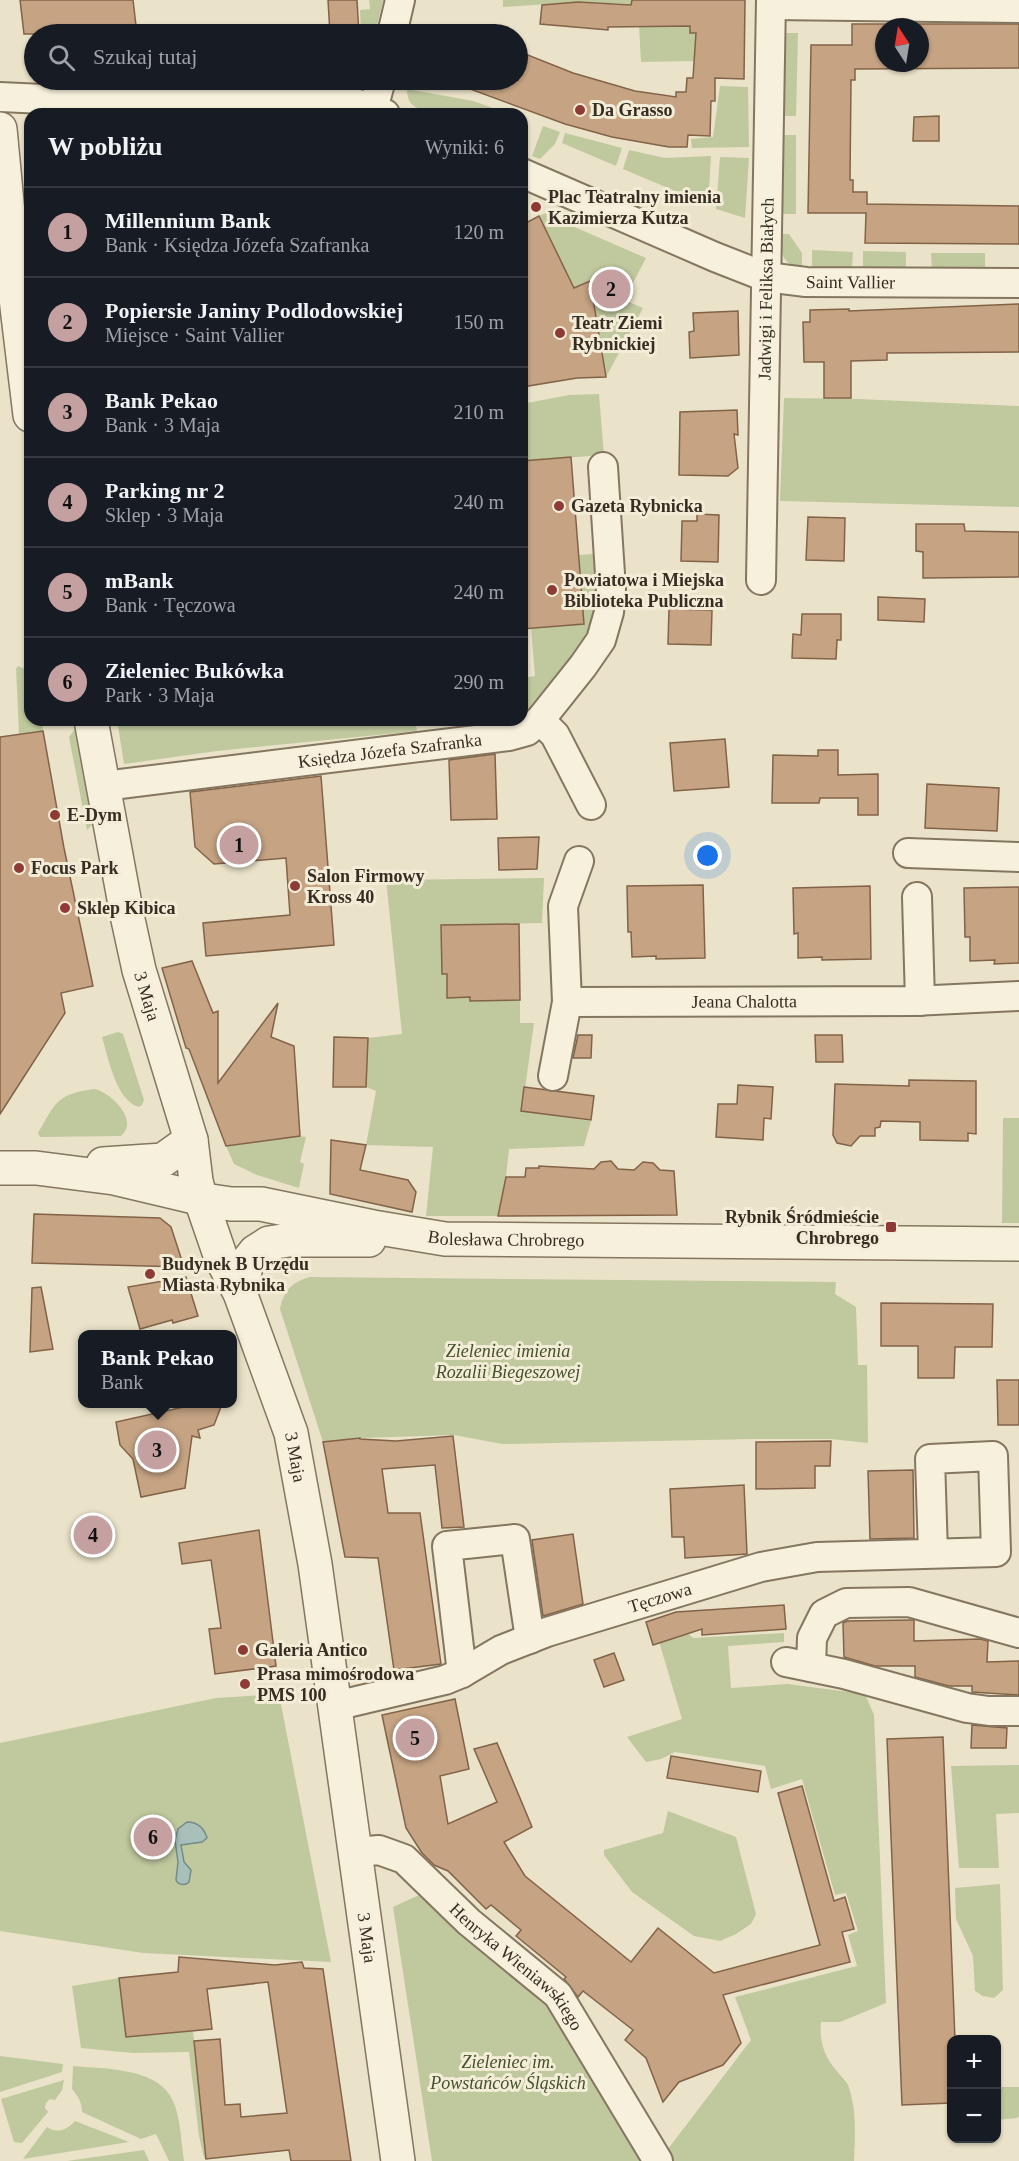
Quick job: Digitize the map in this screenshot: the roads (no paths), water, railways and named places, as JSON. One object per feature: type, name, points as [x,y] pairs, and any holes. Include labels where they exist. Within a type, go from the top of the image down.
[{"type":"street","points":[[394,24],[400,0]]},
{"type":"street","points":[[771,2],[1019,8]]},
{"type":"street","name":"Jadwigi i Feliksa Białych","points":[[760,580],[771,2]]},
{"type":"street","points":[[379,108],[380,90]]},
{"type":"street","points":[[0,97],[151,104],[334,101],[355,103],[370,108]]},
{"type":"street","points":[[0,129],[24,369]]},
{"type":"street","name":"Saint Vallier","points":[[528,176],[766,277],[806,282],[1019,283]]},
{"type":"street","name":"Księdza Józefa Szafranka","points":[[103,780],[509,736],[527,731],[540,720],[601,640],[609,612],[611,589],[603,467]]},
{"type":"street","points":[[540,720],[555,735],[591,805]]},
{"type":"street","name":"3 Maja","points":[[93,726],[139,970],[191,1140],[200,1197],[221,1258],[240,1293],[291,1433],[315,1564],[398,2161]]},
{"type":"street","points":[[908,853],[1019,857]]},
{"type":"street","points":[[553,1076],[567,1002],[562,906],[579,861]]},
{"type":"street","points":[[917,897],[920,1001]]},
{"type":"street","name":"Jeana Chalotta","points":[[567,1002],[920,1001],[1019,996]]},
{"type":"street","points":[[60,1171],[116,1161],[163,1160],[191,1140],[216,1182],[261,1204]]},
{"type":"street","name":"Bolesława Chrobrego","points":[[0,1168],[36,1168],[114,1178],[231,1204],[261,1204],[428,1236],[509,1241],[1019,1244]]},
{"type":"street","points":[[240,1293],[247,1262],[255,1252],[268,1243],[289,1240],[345,1242],[428,1236]]},
{"type":"street","name":"Tęczowa","points":[[334,1706],[445,1680],[501,1650],[585,1619],[787,1561],[817,1557],[933,1554],[996,1552],[993,1456],[930,1459],[933,1554]]},
{"type":"street","points":[[462,1672],[447,1546],[515,1539],[530,1639]]},
{"type":"street","points":[[1019,1633],[909,1602],[846,1603],[824,1614],[798,1664],[967,1708],[1019,1711]]},
{"type":"street","name":"Henryka Wieniawskiego","points":[[355,1852],[379,1850],[404,1859],[469,1922],[558,1995],[658,2161]]},
{"type":"water","points":[[187,1822],[200,1826],[207,1838],[202,1842],[181,1845],[184,1862],[191,1870],[189,1882],[182,1884],[176,1880],[178,1862],[175,1841],[178,1829]]},
{"type":"place","name":"Da Grasso","points":[[580,110]]},
{"type":"place","name":"Plac Teatralny imienia Kazimierza Kutza","points":[[536,207]]},
{"type":"place","name":"Popiersie Janiny Podlodowskiej","points":[[611,289]]},
{"type":"place","name":"Teatr Ziemi Rybnickiej","points":[[560,333]]},
{"type":"place","name":"Gazeta Rybnicka","points":[[559,506]]},
{"type":"place","name":"Powiatowa i Miejska Biblioteka Publiczna","points":[[552,590]]},
{"type":"place","name":"E-Dym","points":[[55,815]]},
{"type":"place","name":"Millennium Bank","points":[[239,845]]},
{"type":"place","name":"Focus Park","points":[[19,868]]},
{"type":"place","name":"Salon Firmowy Kross 40","points":[[295,886]]},
{"type":"place","name":"Sklep Kibica","points":[[65,908]]},
{"type":"place","name":"Rybnik Śródmieście Chrobrego","points":[[891,1227]]},
{"type":"place","name":"Budynek B Urzędu Miasta Rybnika","points":[[150,1274]]},
{"type":"place","name":"Bank Pekao","points":[[157,1450]]},
{"type":"place","name":"Parking nr 2","points":[[93,1535]]},
{"type":"place","name":"Galeria Antico","points":[[243,1650]]},
{"type":"place","name":"Prasa mimośrodowa PMS 100","points":[[245,1684]]},
{"type":"place","name":"mBank","points":[[415,1738]]},
{"type":"place","name":"Zieleniec Bukówka","points":[[153,1837]]},
{"type":"park label","name":"Zieleniec imienia Rozalii Biegeszowej","points":[[508,1361]]},
{"type":"park label","name":"Zieleniec im. Powstańców Śląskich","points":[[508,2072]]}]
